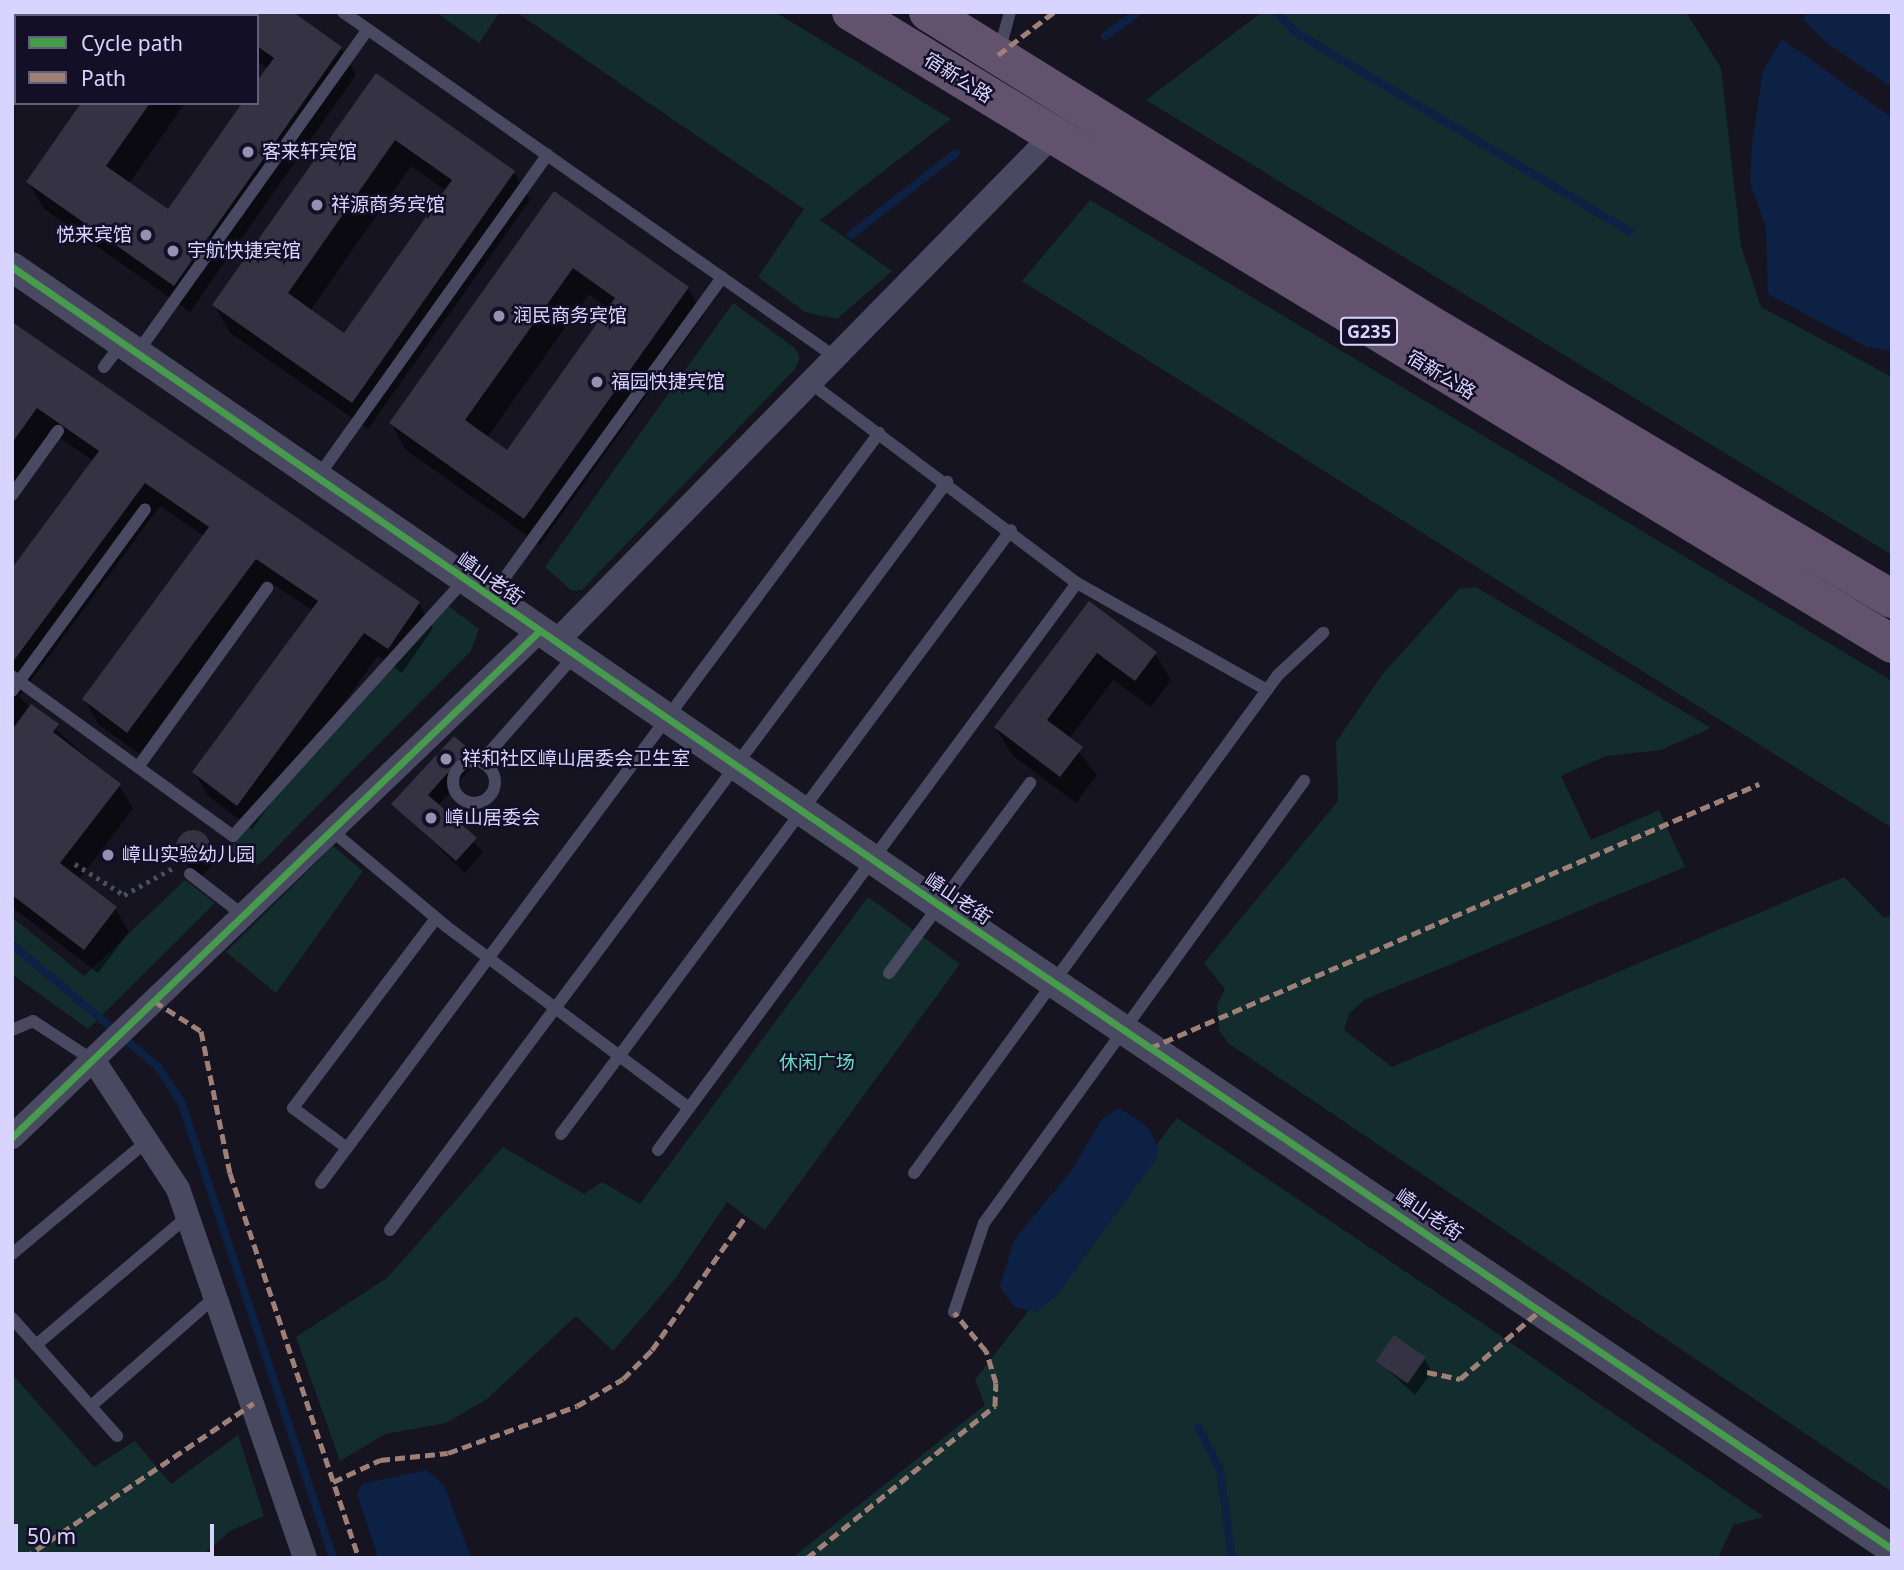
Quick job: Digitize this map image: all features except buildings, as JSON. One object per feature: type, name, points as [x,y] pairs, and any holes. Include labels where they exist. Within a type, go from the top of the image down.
[{"type":"highway","name":"宿新公路","points":[[851,12],[1892,643]]},
{"type":"highway","name":"宿新公路","points":[[928,12],[1423,320],[1892,599]]},
{"type":"street","points":[[12,1137],[94,1061],[331,830],[555,643],[834,355],[1052,136]]},
{"type":"street","name":"嶂山老街","points":[[12,267],[800,811],[1892,1549]]},
{"type":"street","points":[[94,1061],[147,1141],[188,1216],[305,1558]]},
{"type":"lane","points":[[343,12],[834,355]]},
{"type":"lane","points":[[998,55],[1010,12]]},
{"type":"lane","points":[[104,367],[129,348],[367,30]]},
{"type":"lane","points":[[317,478],[547,155]]},
{"type":"lane","points":[[490,598],[722,278]]},
{"type":"lane","points":[[808,382],[947,482],[1077,583],[1267,690]]},
{"type":"lane","points":[[12,495],[58,431]]},
{"type":"lane","points":[[321,1183],[879,433]]},
{"type":"lane","points":[[390,1230],[947,482]]},
{"type":"lane","points":[[145,509],[15,683],[233,836],[464,580]]},
{"type":"lane","points":[[561,1134],[1010,530]]},
{"type":"lane","points":[[658,1150],[1077,583]]},
{"type":"lane","points":[[138,768],[267,588]]},
{"type":"lane","points":[[914,1172],[1267,690],[1323,633]]},
{"type":"lane","points":[[481,762],[555,643]]},
{"type":"lane","points":[[954,1312],[984,1223],[1304,782]]},
{"type":"lane","points":[[889,973],[1030,783]]},
{"type":"lane","points":[[331,830],[436,918],[689,1108]]},
{"type":"lane","points":[[190,874],[243,915]]},
{"type":"lane","points":[[347,1149],[293,1108],[436,918]]},
{"type":"lane","points":[[12,1030],[33,1021],[94,1061]]},
{"type":"lane","points":[[12,1254],[147,1141]]},
{"type":"lane","points":[[36,1345],[188,1216]]},
{"type":"lane","points":[[91,1406],[216,1296]]},
{"type":"lane","points":[[12,1318],[117,1436]]},
{"type":"path","points":[[75,864],[117,895],[177,867],[190,874]]},
{"type":"green space","points":[[435,12],[500,12],[479,43]]},
{"type":"green space","points":[[516,12],[775,12],[951,119],[820,220],[892,271],[837,319],[805,312],[758,277],[804,209]]},
{"type":"green space","points":[[1262,12],[1686,12],[1721,68],[1741,246],[1761,307],[1892,377],[1892,555],[1146,100]]},
{"type":"green space","points":[[1090,200],[1892,681],[1892,828],[1022,281]]},
{"type":"green space","points":[[733,303],[795,348],[800,358],[794,370],[582,590],[572,591],[545,567]]},
{"type":"green space","points":[[1476,587],[1711,728],[1661,750],[1606,756],[1561,776],[1591,840],[1659,810],[1685,867],[1364,1000],[1349,1014],[1344,1030],[1392,1067],[1844,877],[1884,918],[1892,915],[1892,1492],[1228,1043],[1219,1030],[1217,1005],[1225,989],[1204,963],[1338,801],[1336,742],[1382,675],[1459,589]]},
{"type":"green space","points":[[447,605],[479,629],[471,651],[263,861],[254,867],[227,851]]},
{"type":"green space","points":[[333,846],[363,871],[276,993],[226,952]]},
{"type":"green space","points":[[185,880],[215,903],[88,1029],[12,974],[12,917],[84,976]]},
{"type":"green space","name":"休闲广场","points":[[868,897],[960,964],[765,1230],[727,1202],[675,1279],[613,1351],[576,1316],[487,1399],[446,1423],[385,1434],[340,1461],[296,1337],[387,1278],[503,1147],[584,1194],[602,1182],[640,1204]]},
{"type":"green space","points":[[1177,1118],[1764,1517],[1733,1525],[1718,1558],[792,1558],[985,1405],[975,1380]]},
{"type":"green space","points":[[12,1374],[94,1467],[135,1441],[171,1484],[238,1435],[264,1516],[230,1531],[199,1558],[12,1558]]},
{"type":"water","points":[[1808,12],[1892,12],[1892,88],[1827,43],[1803,19]]},
{"type":"water","points":[[1782,39],[1892,118],[1892,351],[1867,347],[1768,294],[1766,228],[1750,183],[1752,144],[1763,71]]},
{"type":"water","points":[[1119,1108],[1148,1127],[1159,1150],[1154,1162],[1057,1295],[1037,1312],[1014,1307],[1000,1287],[1014,1240],[1071,1171],[1102,1119]]},
{"type":"water","points":[[426,1470],[444,1485],[471,1558],[378,1558],[357,1494],[362,1484]]},
{"type":"waterway","points":[[1105,36],[1138,12]]},
{"type":"waterway","points":[[1276,12],[1295,32],[1630,232]]},
{"type":"waterway","points":[[851,235],[956,153]]},
{"type":"waterway","points":[[12,944],[158,1067],[182,1104],[333,1558]]},
{"type":"waterway","points":[[1199,1428],[1220,1470],[1232,1558]]},
{"type":"marked path","points":[[998,55],[1054,12]]},
{"type":"marked path","points":[[1150,1048],[1759,784]]},
{"type":"marked path","points":[[154,1001],[201,1031],[230,1173],[359,1558]]},
{"type":"marked path","points":[[333,1482],[380,1460],[448,1453],[577,1406],[623,1379],[652,1350],[746,1216]]},
{"type":"marked path","points":[[1427,1372],[1460,1379],[1542,1309]]},
{"type":"marked path","points":[[807,1558],[995,1406],[996,1383],[986,1351],[954,1312]]},
{"type":"marked path","points":[[24,1558],[254,1403]]},
{"type":"cycle path","points":[[12,267],[939,905],[1892,1549]]},
{"type":"cycle path","points":[[12,1137],[538,632]]},
{"type":"place","name":"客来轩宾馆","points":[[248,152]]},
{"type":"place","name":"祥源商务宾馆","points":[[317,205]]},
{"type":"place","name":"悦来宾馆","points":[[146,235]]},
{"type":"place","name":"宇航快捷宾馆","points":[[173,251]]},
{"type":"place","name":"润民商务宾馆","points":[[499,316]]},
{"type":"place","name":"福园快捷宾馆","points":[[597,382]]},
{"type":"place","name":"祥和社区嶂山居委会卫生室","points":[[446,759]]},
{"type":"place","name":"嶂山居委会","points":[[431,818]]},
{"type":"place","name":"嶂山实验幼儿园","points":[[108,855]]}]
